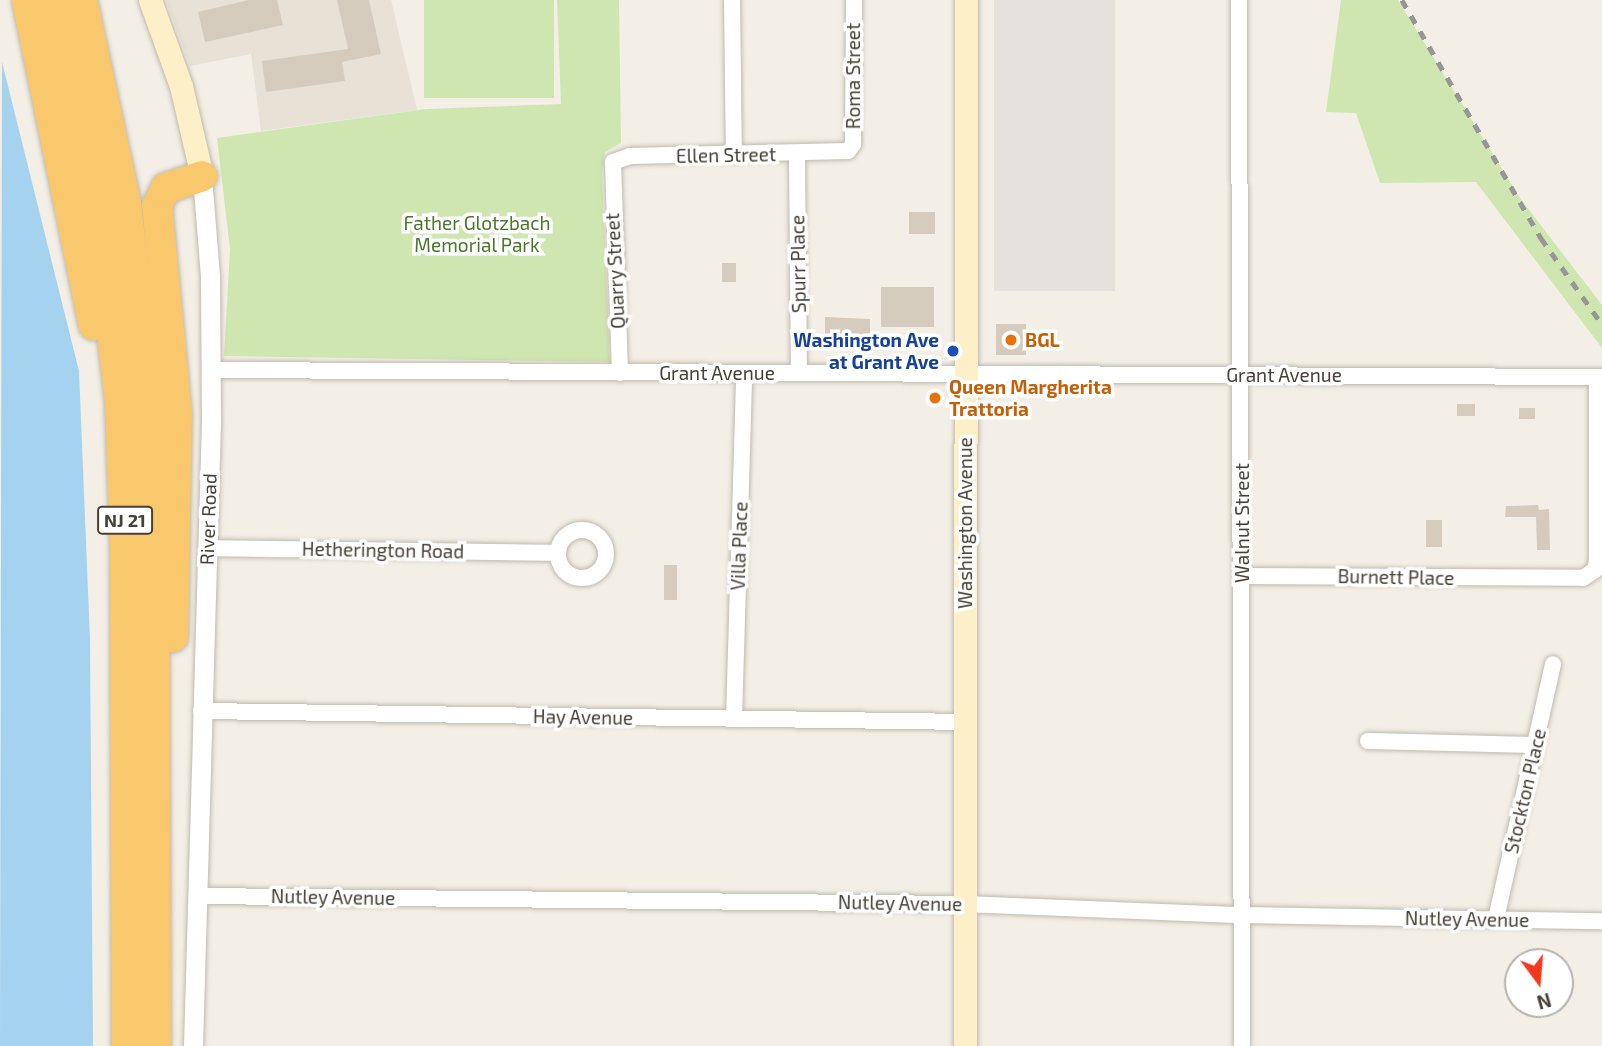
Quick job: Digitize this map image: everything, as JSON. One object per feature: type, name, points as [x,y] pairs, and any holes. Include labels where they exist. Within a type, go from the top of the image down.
[{"type":"highway","points":[[27,0],[86,278],[125,547]]},
{"type":"highway","name":"NJ 21","points":[[52,0],[80,114],[104,256],[120,402],[125,547],[127,1046]]},
{"type":"highway","name":"NJ 21","points":[[82,0],[126,203],[148,388],[154,546],[156,1046]]},
{"type":"highway","points":[[155,881],[168,727],[178,467],[176,375],[157,206],[166,188],[175,182],[202,176]]},
{"type":"main road","name":"River Road","points":[[150,0],[181,86],[202,176]]},
{"type":"main road","name":"Washington Avenue","points":[[965,1046],[966,0]]},
{"type":"street","points":[[732,0],[734,155]]},
{"type":"street","name":"Roma Street","points":[[848,151],[853,144],[853,0]]},
{"type":"street","name":"Walnut Street","points":[[1239,0],[1242,1046]]},
{"type":"street","name":"Ellen Street","points":[[611,169],[613,162],[630,156],[848,151]]},
{"type":"street","name":"Spurr Place","points":[[797,154],[799,373]]},
{"type":"street","name":"Quarry Street","points":[[611,169],[620,373]]},
{"type":"street","name":"River Road","points":[[193,1046],[210,370],[209,239],[202,176]]},
{"type":"street","name":"Grant Avenue","points":[[210,370],[620,373],[965,371],[1600,377]]},
{"type":"street","name":"Villa Place","points":[[734,719],[744,373]]},
{"type":"street","name":"Burnett Place","points":[[1242,576],[1583,578],[1595,570],[1600,377]]},
{"type":"street","name":"Hetherington Road","points":[[207,548],[558,553]]},
{"type":"street","name":"Stockton Place","points":[[1496,919],[1553,664]]},
{"type":"street","name":"Hay Avenue","points":[[201,711],[965,722]]},
{"type":"street","points":[[1368,741],[1535,745]]},
{"type":"street","name":"Nutley Avenue","points":[[197,896],[964,904],[1242,915],[1602,921]]},
{"type":"shaded area","points":[[166,0],[391,0],[417,110],[261,131],[251,54],[190,66]]},
{"type":"shaded area","points":[[994,0],[1115,0],[1115,291],[994,291]]},
{"type":"green space","points":[[424,0],[554,0],[554,98],[424,98]]},
{"type":"green space","name":"Father Glotzbach Memorial Park","points":[[557,0],[619,0],[621,143],[605,152],[602,173],[610,362],[224,356],[230,249],[217,138],[426,109],[561,104]]},
{"type":"green space","points":[[1341,0],[1398,0],[1520,198],[1602,305],[1602,348],[1476,182],[1380,183],[1356,113],[1326,112]]},
{"type":"water","points":[[2,62],[79,371],[90,640],[93,1046],[0,1046]]},
{"type":"building","points":[[249,0],[277,0],[283,25],[205,42],[198,12]]},
{"type":"building","points":[[337,0],[369,0],[381,54],[342,62],[345,81],[266,92],[262,61],[348,49]]},
{"type":"building","points":[[909,212],[935,212],[935,234],[909,234]]},
{"type":"building","points":[[722,263],[736,263],[736,282],[722,282]]},
{"type":"building","points":[[881,287],[934,287],[934,327],[881,327]]},
{"type":"building","points":[[825,317],[870,319],[870,340],[825,343]]},
{"type":"building","name":"BGL","points":[[996,324],[1026,324],[1026,355],[996,355]]},
{"type":"building","points":[[1457,404],[1475,404],[1475,416],[1457,416]]},
{"type":"building","points":[[1519,408],[1535,408],[1535,419],[1519,419]]},
{"type":"building","points":[[1538,505],[1539,510],[1549,509],[1550,550],[1537,550],[1536,517],[1505,517],[1506,506]]},
{"type":"building","points":[[1426,520],[1442,520],[1442,547],[1426,547]]},
{"type":"building","points":[[664,565],[677,565],[677,600],[664,600]]},
{"type":"railway","points":[[1402,0],[1541,238],[1602,324]]},
{"type":"place","name":"BGL","points":[[1011,340]]},
{"type":"place","name":"Washington Ave at Grant Ave","points":[[953,351]]},
{"type":"place","name":"Queen Margherita Trattoria","points":[[935,398]]}]
